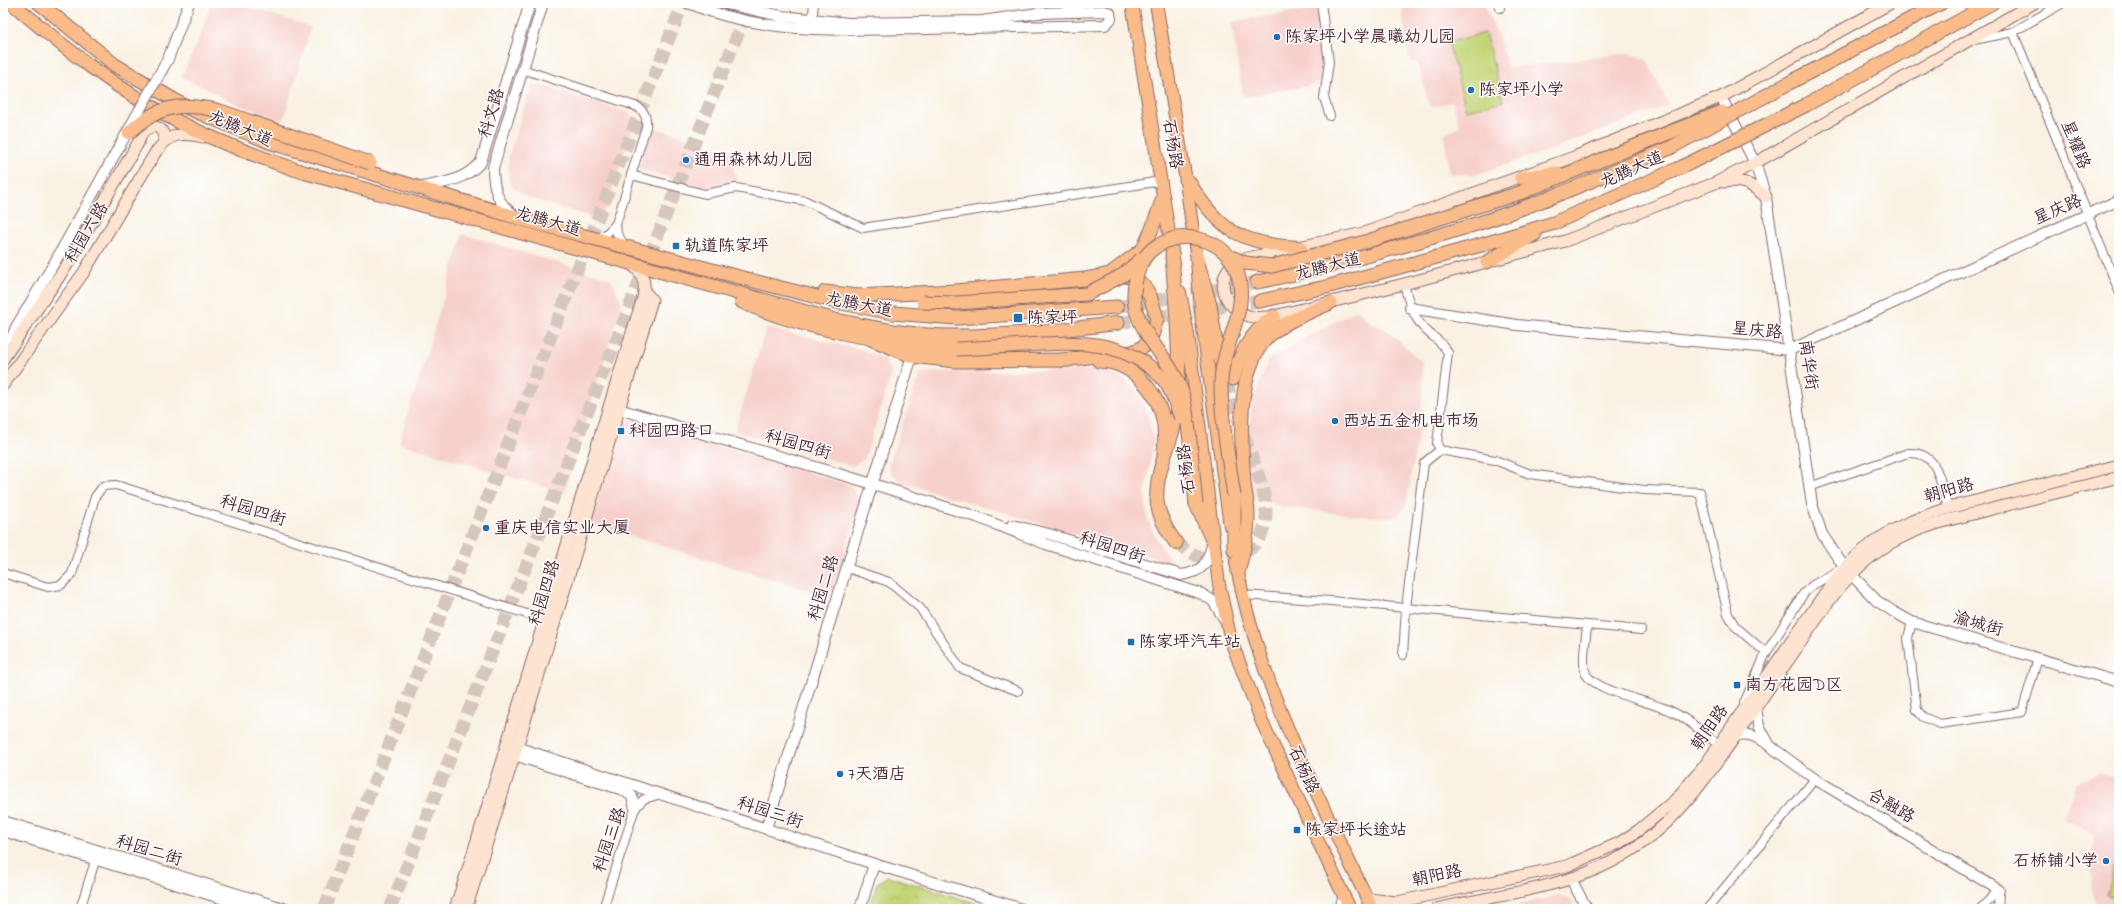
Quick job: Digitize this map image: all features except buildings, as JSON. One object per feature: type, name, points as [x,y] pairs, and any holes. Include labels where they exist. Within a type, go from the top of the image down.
[{"type":"highway","name":"龙腾大道","points":[[12,3],[42,29],[106,77],[177,121],[217,140],[303,172],[835,320],[890,330],[957,336],[1059,331],[1118,323]]},
{"type":"highway","name":"龙腾大道","points":[[39,3],[115,65],[188,108],[269,142],[422,187],[525,220],[765,284],[842,303],[893,313],[957,318],[1116,307]]},
{"type":"highway","name":"龙腾大道","points":[[1257,282],[1323,268],[1474,225],[1579,186],[1670,148],[1770,93],[1941,3]]},
{"type":"highway","name":"龙腾大道","points":[[1260,301],[1326,287],[1481,245],[1554,223],[1682,167],[1806,105],[1992,3]]},
{"type":"highway","points":[[765,284],[857,296],[923,302],[957,303],[1087,294],[1123,275],[1151,250],[1167,239],[1186,236],[1216,245],[1231,257],[1245,263],[1272,266],[1365,242],[1522,192],[1770,93]]},
{"type":"highway","points":[[129,133],[140,121],[165,109],[198,106],[220,110],[370,163],[422,187]]},
{"type":"highway","points":[[1521,178],[1576,170]]},
{"type":"highway","points":[[1110,274],[1143,249],[1163,198]]},
{"type":"highway","points":[[1487,262],[1554,223]]},
{"type":"highway","points":[[1151,250],[1140,266],[1133,287],[1135,308],[1139,321],[1150,341],[1165,360],[1182,394],[1196,504],[1213,542]]},
{"type":"highway","points":[[1172,255],[1180,368],[1176,418],[1164,456],[1157,489],[1157,506],[1164,526],[1176,543]]},
{"type":"highway","points":[[1231,257],[1238,274],[1241,290],[1239,311],[1223,367],[1221,383],[1222,412],[1234,496],[1234,550]]},
{"type":"highway","points":[[1197,260],[1210,305],[1217,350],[1229,379],[1243,348],[1261,326],[1274,316]]},
{"type":"highway","points":[[857,296],[956,291],[1085,279],[1110,274],[1131,277],[1145,287],[1150,296],[1157,318],[1151,337],[1144,347],[1133,352],[1062,360]]},
{"type":"highway","points":[[706,285],[763,312],[815,327],[871,339],[956,349],[1062,342],[1094,344],[1119,350],[1141,360],[1164,380],[1181,417],[1189,444]]},
{"type":"highway","points":[[1238,572],[1247,534],[1248,515],[1242,451],[1244,400],[1247,378],[1262,344],[1296,318],[1330,303]]},
{"type":"highway","points":[[871,339],[912,356],[956,361],[1062,360],[1110,362],[1120,365],[1140,378],[1159,406],[1164,424],[1164,456]]},
{"type":"main road","name":"石杨路","points":[[1132,3],[1172,255],[1188,335],[1213,542],[1226,622],[1238,661],[1262,722],[1350,909]]},
{"type":"main road","name":"石杨路","points":[[1156,3],[1185,174],[1197,260],[1202,322],[1234,550],[1242,595],[1276,703],[1369,904]]},
{"type":"main road","points":[[1891,3],[1721,97],[1521,178],[1364,232],[1238,260],[1230,265],[1226,271],[1224,290],[1226,298],[1232,307],[1249,316],[1258,318],[1274,316],[1404,284],[1565,240],[1715,183],[1756,163],[2034,3]]},
{"type":"main road","name":"科园六路","points":[[3,359],[68,265],[138,143],[143,131],[144,118],[141,107],[134,95]]},
{"type":"main road","points":[[143,131],[153,126],[158,127],[162,130],[164,141],[175,135],[187,134],[217,140]]},
{"type":"main road","name":"科园六路","points":[[3,385],[84,272],[155,152],[164,141]]},
{"type":"main road","points":[[1185,174],[1200,200],[1219,221],[1230,230],[1259,243],[1301,247]]},
{"type":"main road","points":[[1715,183],[1737,180],[1751,184],[1766,197]]},
{"type":"main road","name":"科园四路","points":[[466,909],[549,621],[613,408],[652,300],[648,295],[643,298],[645,289],[643,276],[631,264]]},
{"type":"main road","name":"朝阳路","points":[[1369,904],[1380,902],[1397,902],[1567,866],[1619,843],[1660,814],[1676,800],[1719,745],[1867,546],[1898,526],[1948,508],[2119,465]]},
{"type":"main road","name":"朝阳路","points":[[1437,909],[1571,879],[1623,855],[1645,841],[1667,824],[1698,788],[1756,708],[1827,604],[1847,571],[1891,542],[1919,529],[2119,477]]},
{"type":"main road","name":"科园四路","points":[[455,909],[512,750]]},
{"type":"main road","points":[[1435,894],[1430,897],[1429,903],[1432,907],[1437,909]]},
{"type":"street","points":[[3,359],[16,327],[129,133],[168,59],[189,3]]},
{"type":"street","name":"科文路","points":[[422,187],[461,179],[469,174],[481,162],[530,3]]},
{"type":"street","name":"科文路","points":[[525,220],[508,210],[501,203],[493,177],[496,155],[543,3]]},
{"type":"street","points":[[688,3],[724,16],[753,23],[812,24],[1105,25],[1111,19],[1110,13],[1104,11],[1038,13],[982,21],[812,24],[723,3]]},
{"type":"street","points":[[812,24],[814,3]]},
{"type":"street","points":[[1321,3],[1329,59],[1324,98],[1330,116]]},
{"type":"street","points":[[1967,41],[2012,32],[2063,3]]},
{"type":"street","name":"星耀路","points":[[2012,32],[2119,291]]},
{"type":"street","points":[[522,69],[638,107],[644,112],[647,118],[646,127],[616,224],[617,234],[627,248]]},
{"type":"street","name":"南华街","points":[[1721,97],[1756,163],[1766,197],[1790,350],[1809,487],[1816,519],[1822,534],[1847,571]]},
{"type":"street","points":[[631,175],[705,194],[736,188],[806,200],[863,228],[1161,181]]},
{"type":"street","name":"星庆路","points":[[1410,308],[1517,325],[1790,350],[2119,200]]},
{"type":"street","points":[[596,239],[605,235],[616,224]]},
{"type":"street","points":[[1404,284],[1410,308],[1423,327],[1443,343],[1448,353],[1437,444],[1440,450]]},
{"type":"street","name":"科园二路","points":[[766,829],[912,356]]},
{"type":"street","name":"科园四街","points":[[613,408],[873,484],[977,517],[1046,544],[1202,594],[1213,601],[1226,622]]},
{"type":"street","points":[[1403,655],[1406,608],[1424,463],[1440,450],[1495,460],[1530,474],[1644,490],[1700,492],[1728,614],[1734,626],[1766,653]]},
{"type":"street","points":[[1809,487],[1908,452],[1915,452],[1922,454],[1932,461],[1948,508]]},
{"type":"street","name":"科园四街","points":[[3,573],[48,587],[61,585],[72,574],[95,497],[103,486],[116,485],[549,621]]},
{"type":"street","name":"科园四街","points":[[977,517],[1049,534],[1181,575],[1195,572],[1201,568],[1206,562],[1213,542]]},
{"type":"street","points":[[847,568],[889,582],[920,608],[960,668],[1018,691]]},
{"type":"street","points":[[1737,720],[1766,653],[1808,589],[1847,571]]},
{"type":"street","name":"渝城街","points":[[1847,571],[1877,601],[1912,622],[2119,682]]},
{"type":"street","points":[[1242,595],[1406,608],[1587,627],[1641,630]]},
{"type":"street","points":[[1912,622],[1908,638],[1917,710],[1923,717],[1940,724],[2022,712],[2038,658]]},
{"type":"street","points":[[1587,627],[1584,660],[1587,677],[1602,686],[1675,713],[1719,745]]},
{"type":"street","points":[[1756,708],[1759,726],[1764,741]]},
{"type":"street","name":"合融路","points":[[1736,736],[1744,734],[1764,741],[1815,779],[1999,890]]},
{"type":"street","points":[[512,750],[623,790],[632,796],[635,808]]},
{"type":"street","name":"科园三街","points":[[512,750],[661,794],[874,864],[1022,909]]},
{"type":"street","points":[[1707,909],[1815,779]]},
{"type":"street","name":"科园三路","points":[[603,909],[635,808],[644,799],[661,794]]},
{"type":"street","name":"科园二街","points":[[3,821],[97,856],[256,909]]},
{"type":"street","name":"科园二街","points":[[3,831],[286,909]]},
{"type":"street","points":[[80,909],[97,856]]},
{"type":"street","points":[[860,909],[874,864]]},
{"type":"street","points":[[1571,879],[1587,909]]},
{"type":"street","points":[[1980,909],[1999,890]]},
{"type":"street","points":[[1998,909],[1999,890]]},
{"type":"street","points":[[1340,909],[1344,896]]},
{"type":"shaded area","points":[[211,3],[233,3],[311,27],[283,121],[237,104],[181,77],[197,44]]},
{"type":"shaded area","points":[[1401,3],[1483,3],[1497,32],[1508,68],[1630,53],[1646,59],[1669,105],[1547,151],[1477,174],[1449,174],[1444,134],[1460,127],[1453,102],[1430,107],[1417,62],[1410,62]]},
{"type":"shaded area","name":"陈家坪小学晨曦幼儿园","points":[[1317,8],[1324,57],[1319,84],[1243,97],[1231,22]]},
{"type":"shaded area","points":[[532,83],[630,113],[634,125],[606,209],[591,217],[526,197],[512,186],[508,177],[509,156]]},
{"type":"shaded area","name":"通用森林幼儿园","points":[[652,127],[729,151],[737,181],[705,188],[639,169]]},
{"type":"shaded area","points":[[463,234],[611,279],[622,302],[564,493],[399,443]]},
{"type":"shaded area","name":"西站五金机电市场","points":[[1358,309],[1367,320],[1388,331],[1422,362],[1423,394],[1417,443],[1405,508],[1396,518],[1352,515],[1285,507],[1254,498],[1247,449],[1253,399],[1269,359]]},
{"type":"shaded area","points":[[766,328],[861,349],[884,359],[892,372],[865,458],[852,466],[735,431]]},
{"type":"shaded area","points":[[1102,371],[1120,377],[1136,390],[1146,409],[1154,440],[1145,495],[1147,517],[1154,535],[1172,563],[901,482],[891,472],[889,464],[919,375],[930,372]]},
{"type":"shaded area","points":[[632,420],[850,485],[861,502],[830,597],[590,524],[620,427]]},
{"type":"shaded area","name":"石桥铺小学","points":[[2098,774],[2119,779],[2119,909],[2101,909],[2096,902],[2091,887],[2094,834],[2063,818],[2077,782]]},
{"type":"shaded area","points":[[1559,895],[1572,901],[1575,909],[1502,909]]},
{"type":"green space","points":[[1485,33],[1503,101],[1466,110],[1448,42]]},
{"type":"green space","points":[[2117,857],[2119,858],[2119,899],[2106,895]]},
{"type":"green space","points":[[888,876],[978,904],[976,909],[869,909],[877,883]]},
{"type":"tunnel","points":[[324,909],[683,3]]},
{"type":"tunnel","points":[[390,909],[750,3]]},
{"type":"tunnel","points":[[1117,307],[1257,282]]},
{"type":"tunnel","points":[[1118,323],[1260,301]]},
{"type":"tunnel","points":[[1176,543],[1196,555],[1220,561],[1235,558],[1251,548],[1261,536],[1265,522],[1266,507],[1263,491],[1226,380]]},
{"type":"place","name":"陈家坪小学晨曦幼儿园","points":[[1277,37]]},
{"type":"place","name":"陈家坪小学","points":[[1471,90]]},
{"type":"place","name":"通用森林幼儿园","points":[[686,160]]},
{"type":"place","name":"轨道陈家坪","points":[[676,246]]},
{"type":"place","name":"陈家坪","points":[[1018,318]]},
{"type":"place","name":"西站五金机电市场","points":[[1335,421]]},
{"type":"place","name":"科园四路口","points":[[621,431]]},
{"type":"place","name":"重庆电信实业大厦","points":[[486,528]]},
{"type":"place","name":"陈家坪汽车站","points":[[1131,642]]},
{"type":"place","name":"南方花园D区","points":[[1737,685]]},
{"type":"place","name":"7天酒店","points":[[840,774]]},
{"type":"place","name":"陈家坪长途站","points":[[1297,830]]},
{"type":"place","name":"石桥铺小学","points":[[2106,861]]}]
